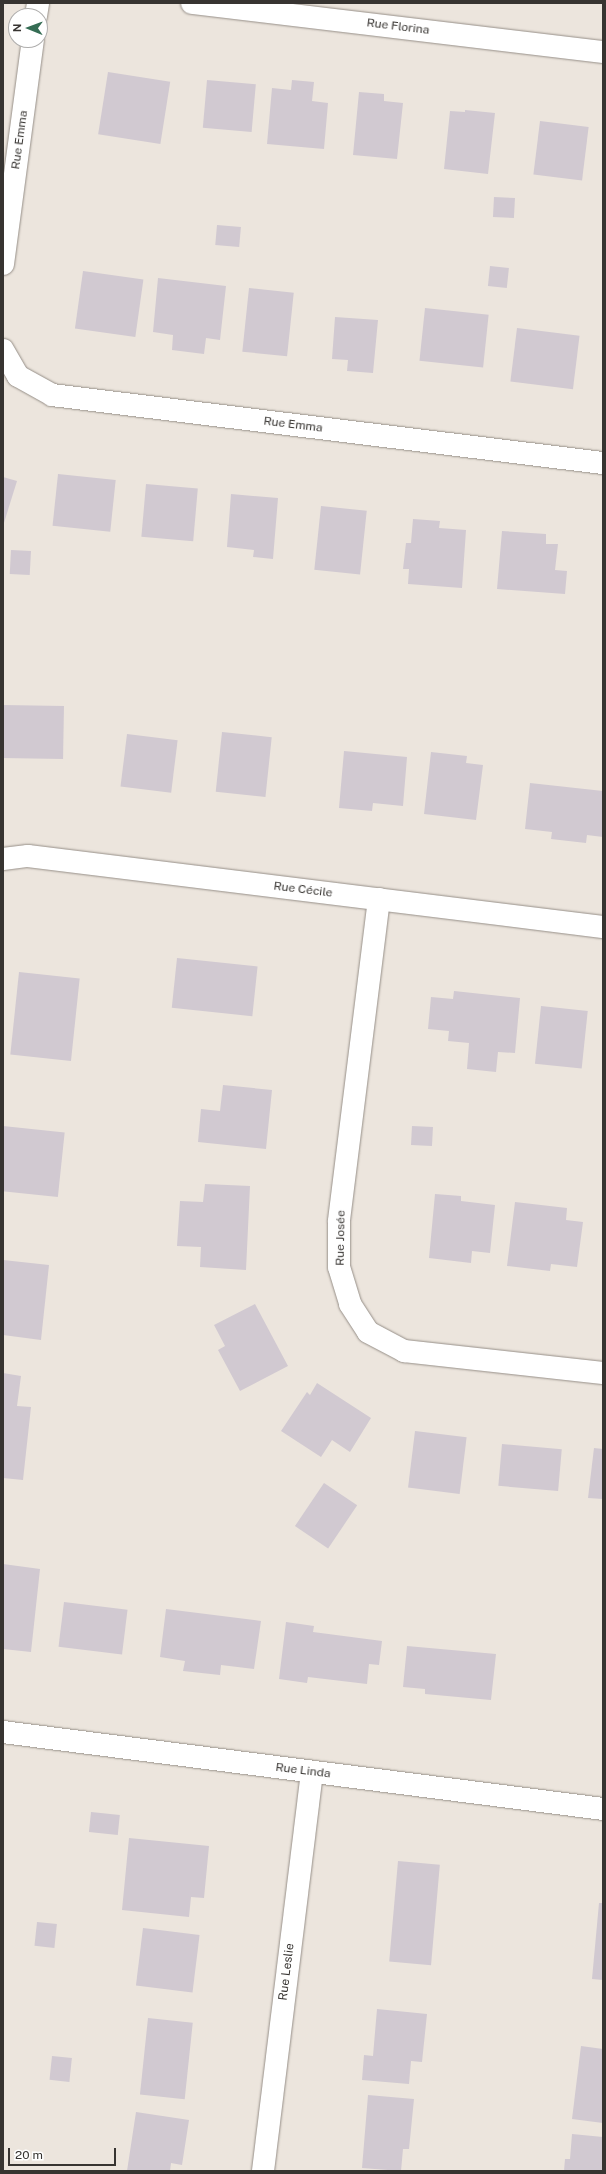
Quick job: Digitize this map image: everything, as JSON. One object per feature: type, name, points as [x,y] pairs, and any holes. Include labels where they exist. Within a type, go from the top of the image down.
[{"type":"street","name":"Rue Florina","points":[[192,3],[603,52]]},
{"type":"street","name":"Rue Emma","points":[[3,264],[32,48]]},
{"type":"street","name":"Rue Emma","points":[[3,350],[18,376],[52,395],[603,463]]},
{"type":"street","name":"Rue Cécile","points":[[3,859],[28,856],[603,927]]},
{"type":"street","name":"Rue Josée","points":[[378,899],[339,1222],[339,1267],[350,1304],[368,1332],[404,1351],[603,1373]]},
{"type":"street","name":"Rue Linda","points":[[3,1732],[603,1809]]},
{"type":"street","name":"Rue Leslie","points":[[263,2171],[312,1772]]},
{"type":"building","points":[[108,72],[170,82],[160,144],[98,134]]},
{"type":"building","points":[[207,80],[256,84],[252,132],[203,128]]},
{"type":"building","points":[[292,80],[314,82],[312,101],[328,103],[324,149],[267,144],[272,88],[291,90]]},
{"type":"building","points":[[359,92],[384,94],[384,101],[403,103],[397,159],[353,155]]},
{"type":"building","points":[[465,110],[495,113],[488,174],[444,169],[450,111],[465,112]]},
{"type":"building","points":[[540,121],[589,127],[582,181],[533,175]]},
{"type":"building","points":[[494,197],[515,198],[514,218],[493,217]]},
{"type":"building","points":[[217,225],[241,227],[239,247],[215,245]]},
{"type":"building","points":[[490,266],[509,268],[507,288],[488,286]]},
{"type":"building","points":[[83,271],[143,279],[135,337],[75,328]]},
{"type":"building","points":[[158,278],[226,286],[220,340],[206,338],[204,354],[172,350],[173,335],[153,332]]},
{"type":"building","points":[[249,288],[294,293],[287,356],[242,352]]},
{"type":"building","points":[[425,308],[489,315],[483,367],[419,361]]},
{"type":"building","points":[[335,317],[378,320],[373,373],[347,371],[348,360],[332,359]]},
{"type":"building","points":[[517,328],[580,336],[573,389],[510,382]]},
{"type":"building","points":[[58,474],[116,480],[110,532],[53,526]]},
{"type":"building","points":[[3,477],[17,481],[3,526]]},
{"type":"building","points":[[146,484],[198,489],[193,541],[141,537]]},
{"type":"building","points":[[231,494],[278,498],[273,559],[253,557],[254,550],[227,547]]},
{"type":"building","points":[[321,506],[367,511],[360,574],[314,570]]},
{"type":"building","points":[[413,519],[440,521],[439,528],[466,530],[462,588],[408,584],[409,569],[403,569],[406,543],[411,543]]},
{"type":"building","points":[[502,531],[546,534],[546,544],[558,544],[555,570],[567,571],[565,594],[497,589]]},
{"type":"building","points":[[11,550],[31,551],[30,575],[10,574]]},
{"type":"building","points":[[3,705],[64,706],[63,759],[3,758]]},
{"type":"building","points":[[222,732],[272,737],[265,797],[216,792]]},
{"type":"building","points":[[127,734],[178,740],[171,793],[121,787]]},
{"type":"building","points":[[344,751],[407,757],[403,806],[373,803],[372,811],[339,808]]},
{"type":"building","points":[[431,752],[467,756],[466,763],[483,765],[476,820],[424,814]]},
{"type":"building","points":[[530,783],[603,791],[603,837],[587,835],[586,843],[551,839],[552,832],[525,829]]},
{"type":"building","points":[[177,958],[258,966],[252,1016],[172,1008]]},
{"type":"building","points":[[19,972],[80,978],[71,1061],[10,1055]]},
{"type":"building","points":[[454,991],[520,998],[515,1053],[498,1052],[496,1072],[467,1069],[469,1043],[448,1041],[449,1031],[428,1029],[431,997],[453,999]]},
{"type":"building","points":[[541,1006],[588,1011],[582,1069],[535,1064]]},
{"type":"building","points":[[223,1085],[272,1090],[266,1149],[198,1142],[201,1109],[220,1111]]},
{"type":"building","points":[[3,1126],[65,1132],[58,1197],[3,1191]]},
{"type":"building","points":[[412,1126],[433,1127],[432,1146],[411,1145]]},
{"type":"building","points":[[205,1184],[250,1186],[246,1270],[200,1267],[201,1247],[177,1246],[180,1201],[203,1202]]},
{"type":"building","points":[[435,1194],[461,1196],[461,1201],[495,1205],[490,1253],[472,1251],[471,1263],[429,1258]]},
{"type":"building","points":[[515,1202],[567,1208],[566,1220],[583,1222],[577,1267],[551,1264],[550,1271],[507,1266]]},
{"type":"building","points":[[3,1260],[49,1265],[41,1340],[3,1335]]},
{"type":"building","points":[[255,1304],[288,1366],[240,1391],[218,1350],[225,1346],[214,1325]]},
{"type":"building","points":[[3,1373],[21,1376],[17,1406],[31,1407],[23,1480],[3,1478]]},
{"type":"building","points":[[317,1383],[371,1418],[350,1452],[332,1440],[321,1457],[281,1431],[307,1392],[310,1395]]},
{"type":"building","points":[[415,1431],[467,1437],[460,1494],[408,1488]]},
{"type":"building","points":[[502,1444],[562,1449],[558,1491],[498,1486]]},
{"type":"building","points":[[594,1448],[603,1449],[603,1499],[588,1498]]},
{"type":"building","points":[[324,1483],[357,1505],[328,1548],[295,1526]]},
{"type":"building","points":[[3,1564],[40,1569],[31,1652],[3,1649]]},
{"type":"building","points":[[64,1602],[128,1610],[122,1654],[59,1647]]},
{"type":"building","points":[[166,1609],[261,1621],[254,1669],[221,1665],[220,1675],[183,1671],[185,1661],[160,1657]]},
{"type":"building","points":[[286,1622],[314,1626],[313,1632],[382,1641],[379,1665],[369,1664],[367,1684],[308,1677],[307,1683],[279,1679]]},
{"type":"building","points":[[407,1646],[496,1654],[491,1700],[425,1694],[425,1689],[403,1687]]},
{"type":"building","points":[[91,1812],[120,1815],[118,1835],[89,1832]]},
{"type":"building","points":[[129,1838],[209,1846],[204,1898],[191,1897],[189,1917],[122,1910]]},
{"type":"building","points":[[398,1861],[440,1865],[431,1965],[389,1962]]},
{"type":"building","points":[[599,1903],[603,1903],[603,1980],[592,1979]]},
{"type":"building","points":[[37,1922],[57,1924],[54,1948],[34,1946]]},
{"type":"building","points":[[143,1928],[200,1935],[193,1993],[136,1986]]},
{"type":"building","points":[[377,2009],[427,2014],[422,2062],[411,2061],[409,2084],[362,2080],[364,2055],[373,2056]]},
{"type":"building","points":[[148,2018],[193,2023],[185,2099],[140,2095]]},
{"type":"building","points":[[581,2046],[603,2049],[603,2123],[572,2119]]},
{"type":"building","points":[[52,2056],[72,2058],[69,2082],[49,2080]]},
{"type":"building","points":[[368,2095],[414,2099],[409,2149],[403,2149],[401,2171],[362,2168]]},
{"type":"building","points":[[136,2112],[189,2120],[182,2165],[171,2163],[170,2171],[127,2171]]},
{"type":"building","points":[[572,2134],[603,2137],[603,2171],[564,2171],[565,2159],[570,2159]]}]
